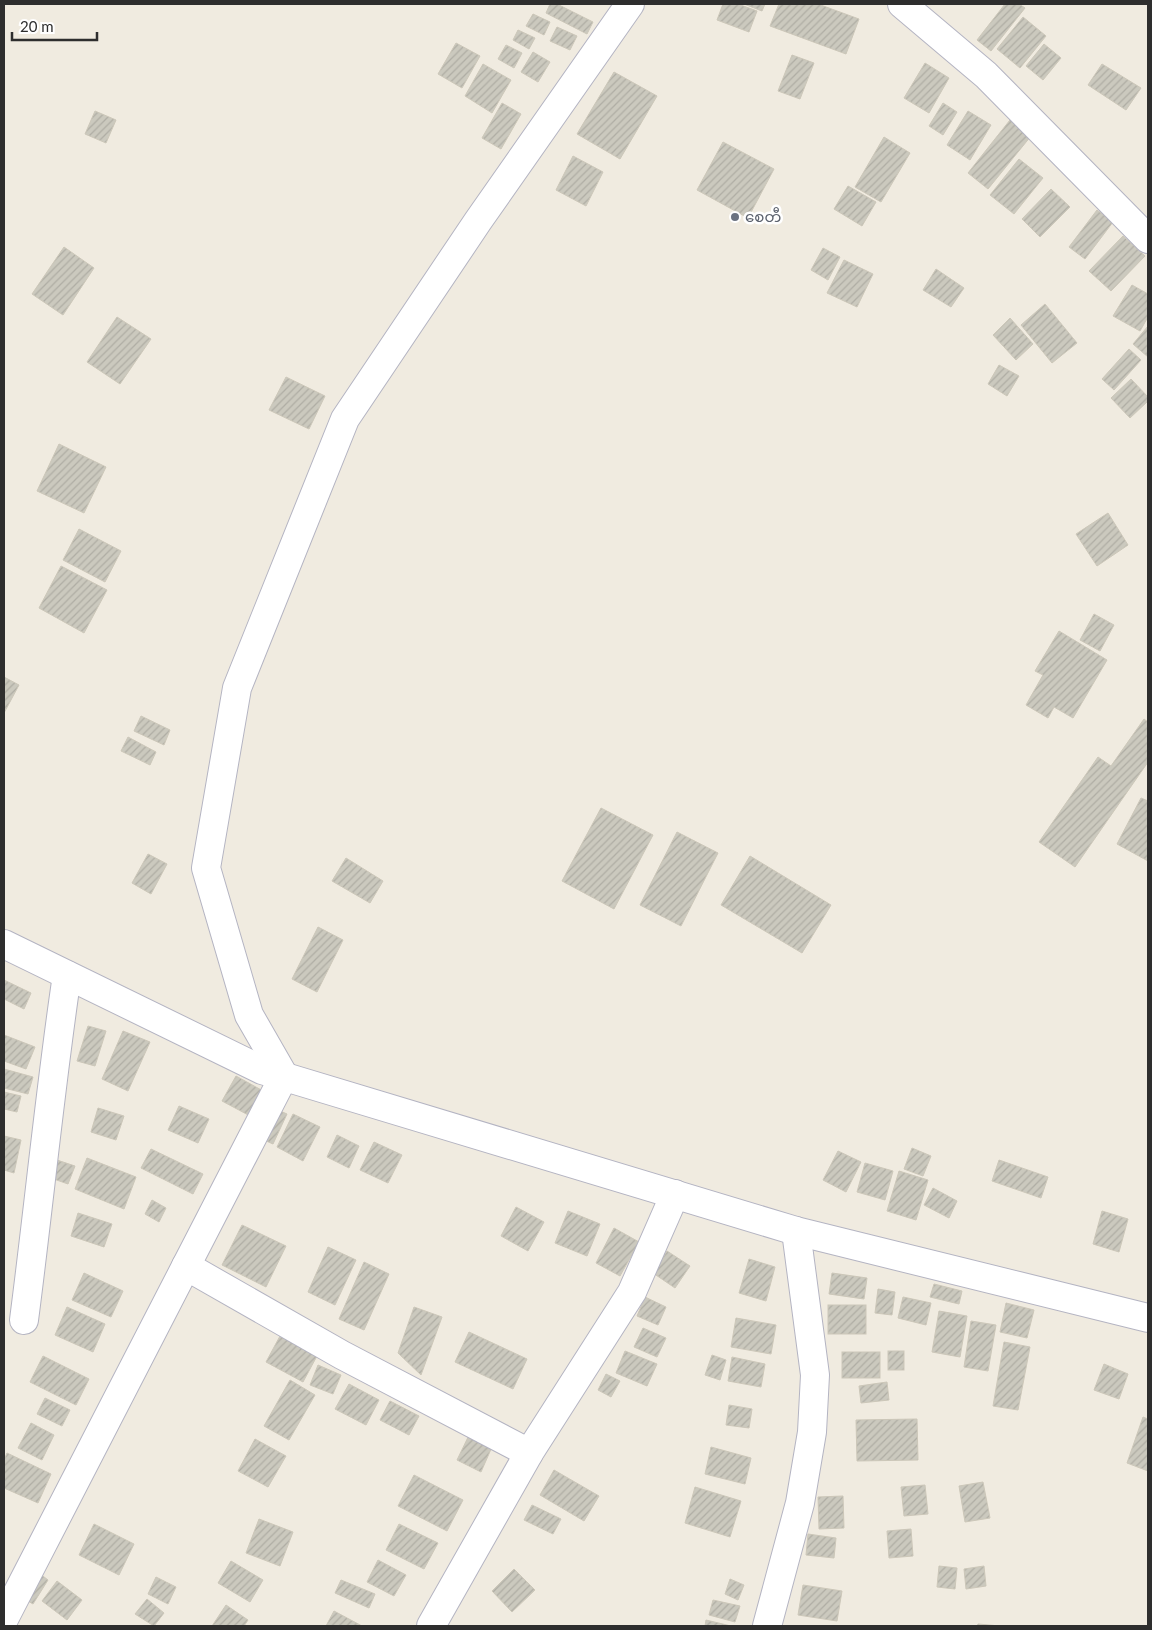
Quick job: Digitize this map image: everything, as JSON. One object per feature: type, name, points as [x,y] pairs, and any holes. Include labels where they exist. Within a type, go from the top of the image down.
[{"type":"street","points":[[284,1076],[248,1015],[206,868],[237,688],[345,420],[478,221],[630,4]]},
{"type":"street","points":[[902,4],[986,75],[1148,239]]},
{"type":"street","points":[[4,944],[262,1070],[796,1231],[1148,1318]]},
{"type":"street","points":[[24,1320],[44,1171],[51,1082],[67,974]]},
{"type":"street","points":[[11,1620],[186,1266],[284,1076]]},
{"type":"street","points":[[431,1626],[529,1453],[632,1292],[675,1194]]},
{"type":"street","points":[[767,1626],[800,1504],[812,1432],[815,1375],[796,1231]]},
{"type":"street","points":[[186,1266],[342,1355],[529,1453]]},
{"type":"building","points":[[550,4],[557,4],[593,22],[587,34],[546,13]]},
{"type":"building","points":[[723,4],[738,4],[757,11],[749,32],[717,20]]},
{"type":"building","points":[[744,4],[765,4],[762,11]]},
{"type":"building","points":[[779,4],[818,4],[859,19],[846,54],[770,26]]},
{"type":"building","points":[[1005,4],[1019,4],[1025,8],[991,51],[977,40]]},
{"type":"building","points":[[533,14],[550,22],[544,35],[526,26]]},
{"type":"building","points":[[1023,17],[1046,36],[1020,68],[997,49]]},
{"type":"building","points":[[557,27],[577,36],[570,50],[550,41]]},
{"type":"building","points":[[518,30],[535,38],[529,49],[513,40]]},
{"type":"building","points":[[456,43],[480,56],[462,88],[438,74]]},
{"type":"building","points":[[1044,44],[1061,58],[1043,80],[1026,66]]},
{"type":"building","points":[[506,45],[522,53],[514,68],[498,59]]},
{"type":"building","points":[[533,52],[550,62],[538,82],[521,72]]},
{"type":"building","points":[[792,55],[814,63],[800,99],[778,91]]},
{"type":"building","points":[[925,63],[949,78],[929,113],[904,98]]},
{"type":"building","points":[[483,64],[511,80],[492,113],[465,96]]},
{"type":"building","points":[[1102,64],[1141,88],[1126,110],[1088,85]]},
{"type":"building","points":[[614,72],[657,96],[620,159],[577,134]]},
{"type":"building","points":[[502,103],[521,114],[501,149],[482,138]]},
{"type":"building","points":[[943,103],[957,112],[943,135],[929,126]]},
{"type":"building","points":[[95,111],[116,120],[106,143],[85,134]]},
{"type":"building","points":[[968,111],[991,125],[970,160],[947,145]]},
{"type":"building","points":[[1010,120],[1031,136],[988,189],[968,173]]},
{"type":"building","points":[[884,137],[910,153],[881,202],[855,187]]},
{"type":"building","points":[[723,142],[774,169],[748,218],[697,190]]},
{"type":"building","points":[[573,156],[603,172],[586,206],[556,190]]},
{"type":"building","points":[[1019,159],[1043,178],[1014,214],[990,195]]},
{"type":"building","points":[[848,186],[876,202],[862,226],[834,209]]},
{"type":"building","points":[[1051,189],[1070,207],[1040,237],[1022,219]]},
{"type":"building","points":[[1097,210],[1113,222],[1085,259],[1069,247]]},
{"type":"building","points":[[1123,236],[1145,256],[1111,291],[1089,271]]},
{"type":"building","points":[[64,247],[94,268],[63,315],[32,294]]},
{"type":"building","points":[[823,248],[840,257],[828,280],[811,270]]},
{"type":"building","points":[[844,260],[873,274],[857,307],[827,293]]},
{"type":"building","points":[[936,269],[964,288],[951,307],[923,290]]},
{"type":"building","points":[[1132,285],[1148,294],[1148,317],[1140,331],[1113,316]]},
{"type":"building","points":[[1045,304],[1077,343],[1052,363],[1021,325]]},
{"type":"building","points":[[117,317],[151,339],[120,384],[87,362]]},
{"type":"building","points":[[1010,318],[1033,344],[1016,360],[993,335]]},
{"type":"building","points":[[1148,326],[1148,357],[1133,344]]},
{"type":"building","points":[[1129,349],[1141,360],[1114,390],[1102,379]]},
{"type":"building","points":[[999,365],[1019,376],[1007,396],[988,384]]},
{"type":"building","points":[[286,377],[325,396],[309,429],[269,410]]},
{"type":"building","points":[[1131,379],[1148,397],[1148,401],[1130,418],[1111,398]]},
{"type":"building","points":[[59,444],[106,467],[84,513],[37,491]]},
{"type":"building","points":[[1108,513],[1128,545],[1097,566],[1076,534]]},
{"type":"building","points":[[79,529],[121,551],[105,582],[63,560]]},
{"type":"building","points":[[61,566],[107,590],[84,633],[39,608]]},
{"type":"building","points":[[1094,614],[1114,625],[1100,651],[1080,640]]},
{"type":"building","points":[[1059,631],[1107,660],[1073,718],[1054,707],[1048,718],[1026,705],[1043,675],[1035,671]]},
{"type":"building","points":[[4,677],[19,685],[4,713]]},
{"type":"building","points":[[141,716],[170,730],[164,745],[134,731]]},
{"type":"building","points":[[1144,719],[1148,722],[1148,762],[1075,867],[1039,842],[1098,757],[1111,766]]},
{"type":"building","points":[[128,737],[156,752],[150,765],[121,751]]},
{"type":"building","points":[[1141,798],[1148,801],[1148,861],[1117,844]]},
{"type":"building","points":[[601,808],[653,835],[614,909],[562,881]]},
{"type":"building","points":[[677,832],[718,853],[681,926],[640,905]]},
{"type":"building","points":[[148,854],[167,864],[151,894],[132,883]]},
{"type":"building","points":[[750,856],[831,905],[802,953],[721,905]]},
{"type":"building","points":[[346,858],[383,881],[370,903],[332,881]]},
{"type":"building","points":[[318,927],[343,940],[317,992],[292,979]]},
{"type":"building","points":[[4,980],[31,993],[24,1009],[4,999]]},
{"type":"building","points":[[88,1026],[106,1031],[95,1066],[77,1061]]},
{"type":"building","points":[[123,1031],[150,1042],[128,1091],[102,1079]]},
{"type":"building","points":[[4,1035],[35,1047],[26,1069],[4,1061]]},
{"type":"building","points":[[4,1069],[33,1077],[28,1094],[4,1088]]},
{"type":"building","points":[[236,1076],[265,1092],[252,1117],[222,1101]]},
{"type":"building","points":[[4,1092],[21,1096],[17,1112],[4,1109]]},
{"type":"building","points":[[179,1106],[209,1119],[198,1143],[168,1130]]},
{"type":"building","points":[[269,1106],[287,1114],[273,1144],[255,1136]]},
{"type":"building","points":[[98,1108],[124,1116],[116,1140],[91,1132]]},
{"type":"building","points":[[293,1114],[320,1127],[303,1161],[277,1147]]},
{"type":"building","points":[[337,1135],[359,1146],[349,1168],[327,1157]]},
{"type":"building","points":[[4,1136],[21,1140],[14,1173],[4,1170]]},
{"type":"building","points":[[374,1142],[402,1155],[388,1183],[360,1170]]},
{"type":"building","points":[[912,1148],[931,1156],[923,1176],[904,1169]]},
{"type":"building","points":[[151,1149],[203,1174],[193,1194],[141,1168]]},
{"type":"building","points":[[838,1151],[861,1162],[846,1192],[823,1180]]},
{"type":"building","points":[[87,1158],[136,1177],[124,1209],[75,1189]]},
{"type":"building","points":[[57,1160],[75,1166],[68,1184],[51,1178]]},
{"type":"building","points":[[999,1160],[1048,1177],[1041,1198],[992,1181]]},
{"type":"building","points":[[865,1163],[893,1171],[885,1200],[857,1192]]},
{"type":"building","points":[[899,1171],[928,1180],[916,1220],[887,1211]]},
{"type":"building","points":[[933,1188],[957,1201],[949,1218],[924,1205]]},
{"type":"building","points":[[152,1200],[166,1208],[159,1222],[145,1214]]},
{"type":"building","points":[[516,1207],[544,1222],[528,1251],[501,1236]]},
{"type":"building","points":[[568,1211],[600,1224],[587,1256],[555,1243]]},
{"type":"building","points":[[1102,1211],[1128,1219],[1119,1252],[1093,1244]]},
{"type":"building","points":[[78,1213],[112,1224],[104,1247],[71,1236]]},
{"type":"building","points":[[242,1225],[286,1246],[266,1287],[222,1265]]},
{"type":"building","points":[[614,1228],[639,1242],[620,1276],[596,1263]]},
{"type":"building","points":[[328,1247],[356,1260],[335,1305],[308,1292]]},
{"type":"building","points":[[667,1251],[690,1266],[675,1288],[653,1273]]},
{"type":"building","points":[[749,1259],[775,1267],[766,1301],[739,1293]]},
{"type":"building","points":[[364,1262],[389,1274],[364,1330],[339,1319]]},
{"type":"building","points":[[84,1273],[123,1291],[111,1317],[72,1300]]},
{"type":"building","points":[[832,1273],[867,1278],[864,1299],[829,1294]]},
{"type":"building","points":[[934,1284],[962,1291],[959,1304],[930,1297]]},
{"type":"building","points":[[878,1289],[895,1292],[892,1315],[875,1313]]},
{"type":"building","points":[[645,1297],[666,1307],[658,1325],[637,1316]]},
{"type":"building","points":[[903,1297],[931,1303],[926,1325],[898,1318]]},
{"type":"building","points":[[1006,1303],[1034,1310],[1027,1338],[1000,1332]]},
{"type":"building","points":[[828,1305],[866,1305],[866,1334],[828,1334]]},
{"type":"building","points":[[67,1307],[105,1324],[93,1352],[55,1335]]},
{"type":"building","points":[[414,1307],[442,1317],[421,1375],[398,1353]]},
{"type":"building","points":[[939,1311],[967,1316],[960,1357],[932,1352]]},
{"type":"building","points":[[736,1318],[776,1325],[771,1354],[731,1347]]},
{"type":"building","points":[[971,1321],[996,1325],[988,1371],[964,1367]]},
{"type":"building","points":[[643,1328],[666,1338],[657,1357],[634,1347]]},
{"type":"building","points":[[469,1332],[527,1359],[513,1389],[455,1362]]},
{"type":"building","points":[[280,1336],[317,1356],[303,1382],[266,1362]]},
{"type":"building","points":[[1004,1342],[1030,1347],[1018,1410],[993,1406]]},
{"type":"building","points":[[625,1351],[657,1364],[647,1386],[616,1373]]},
{"type":"building","points":[[888,1351],[904,1351],[904,1370],[888,1370]]},
{"type":"building","points":[[842,1352],[880,1352],[880,1378],[842,1378]]},
{"type":"building","points":[[712,1355],[726,1360],[720,1380],[705,1375]]},
{"type":"building","points":[[43,1356],[89,1379],[76,1405],[30,1382]]},
{"type":"building","points":[[732,1357],[765,1364],[761,1387],[728,1381]]},
{"type":"building","points":[[1104,1364],[1128,1374],[1119,1399],[1094,1390]]},
{"type":"building","points":[[318,1365],[341,1375],[333,1394],[310,1385]]},
{"type":"building","points":[[606,1374],[620,1381],[611,1397],[598,1390]]},
{"type":"building","points":[[290,1380],[315,1395],[289,1440],[264,1426]]},
{"type":"building","points":[[887,1382],[889,1400],[861,1403],[859,1386]]},
{"type":"building","points":[[349,1384],[379,1400],[366,1425],[335,1409]]},
{"type":"building","points":[[45,1398],[70,1410],[62,1426],[37,1414]]},
{"type":"building","points":[[390,1401],[419,1416],[409,1435],[380,1420]]},
{"type":"building","points":[[729,1405],[752,1409],[749,1428],[726,1425]]},
{"type":"building","points":[[1143,1417],[1148,1419],[1148,1471],[1127,1463]]},
{"type":"building","points":[[917,1419],[918,1460],[857,1461],[856,1420]]},
{"type":"building","points":[[31,1423],[54,1435],[42,1460],[18,1448]]},
{"type":"building","points":[[472,1429],[495,1440],[481,1472],[457,1460]]},
{"type":"building","points":[[255,1439],[286,1456],[268,1487],[238,1471]]},
{"type":"building","points":[[711,1447],[751,1458],[745,1484],[705,1474]]},
{"type":"building","points":[[7,1453],[51,1474],[38,1503],[4,1488],[4,1460]]},
{"type":"building","points":[[554,1470],[599,1496],[584,1521],[540,1495]]},
{"type":"building","points":[[414,1475],[463,1500],[447,1531],[398,1506]]},
{"type":"building","points":[[983,1482],[990,1518],[965,1522],[959,1486]]},
{"type":"building","points":[[925,1485],[928,1514],[904,1516],[901,1487]]},
{"type":"building","points":[[695,1487],[741,1501],[730,1537],[685,1523]]},
{"type":"building","points":[[843,1496],[844,1528],[819,1529],[818,1497]]},
{"type":"building","points":[[532,1505],[561,1519],[553,1534],[524,1520]]},
{"type":"building","points":[[259,1519],[293,1532],[280,1566],[246,1553]]},
{"type":"building","points":[[94,1524],[134,1544],[119,1575],[79,1555]]},
{"type":"building","points":[[399,1524],[438,1543],[424,1569],[386,1550]]},
{"type":"building","points":[[911,1529],[913,1556],[889,1558],[887,1531]]},
{"type":"building","points":[[808,1534],[836,1538],[834,1558],[806,1555]]},
{"type":"building","points":[[378,1560],[406,1575],[394,1596],[367,1582]]},
{"type":"building","points":[[231,1561],[263,1580],[250,1602],[218,1583]]},
{"type":"building","points":[[939,1566],[957,1568],[955,1589],[937,1587]]},
{"type":"building","points":[[984,1566],[986,1586],[966,1589],[964,1569]]},
{"type":"building","points":[[514,1569],[535,1590],[512,1612],[492,1591]]},
{"type":"building","points":[[39,1573],[48,1580],[33,1604],[23,1598]]},
{"type":"building","points":[[156,1577],[176,1587],[168,1604],[148,1594]]},
{"type":"building","points":[[730,1579],[744,1585],[738,1600],[725,1594]]},
{"type":"building","points":[[341,1580],[375,1594],[369,1608],[335,1593]]},
{"type":"building","points":[[57,1581],[82,1600],[67,1620],[42,1601]]},
{"type":"building","points":[[803,1585],[842,1591],[837,1621],[798,1615]]},
{"type":"building","points":[[147,1599],[164,1613],[154,1626],[135,1614]]},
{"type":"building","points":[[713,1600],[740,1606],[735,1622],[709,1615]]},
{"type":"building","points":[[226,1605],[248,1620],[244,1626],[212,1626]]},
{"type":"building","points":[[334,1611],[362,1626],[326,1626]]},
{"type":"building","points":[[706,1620],[731,1626],[705,1626]]},
{"type":"building","points":[[978,1624],[1000,1626],[977,1626]]},
{"type":"place","name":"စေတီ","points":[[735,217]]}]
